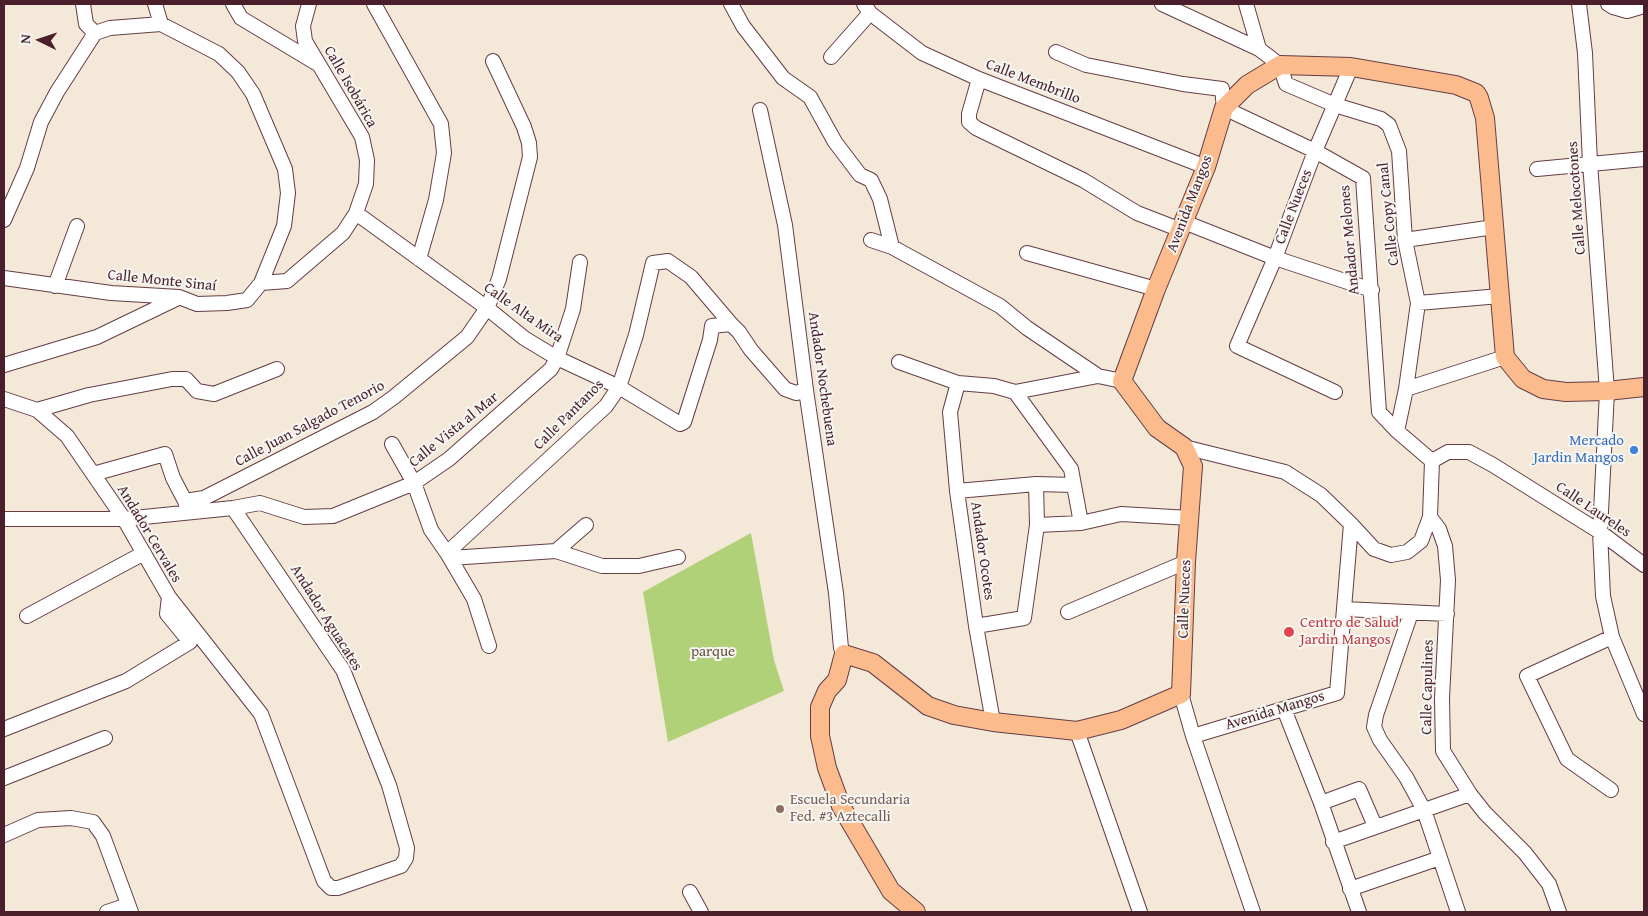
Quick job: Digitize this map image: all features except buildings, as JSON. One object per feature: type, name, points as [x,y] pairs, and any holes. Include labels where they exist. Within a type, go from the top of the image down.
[{"type":"main road","points":[[1280,65],[1351,67],[1456,85],[1476,93],[1486,118],[1505,357],[1523,379],[1543,389],[1566,392],[1607,391],[1644,387]]},
{"type":"main road","name":"Avenida Mangos","points":[[1122,381],[1156,289],[1206,167],[1224,108],[1247,85],[1280,65]]},
{"type":"main road","points":[[1122,381],[1157,428],[1184,447]]},
{"type":"main road","name":"Calle Nueces","points":[[1181,694],[1186,562],[1193,466],[1184,447]]},
{"type":"main road","points":[[916,912],[891,890],[841,806],[827,768],[820,736],[820,707],[827,691],[837,680],[844,654],[873,664],[928,706],[954,715],[994,722],[1077,731],[1121,720],[1181,694]]},
{"type":"street","points":[[72,4],[91,28]]},
{"type":"street","points":[[4,220],[27,168],[41,122],[91,28],[83,4]]},
{"type":"street","points":[[91,28],[161,24],[155,4]]},
{"type":"street","points":[[233,4],[241,18],[319,65]]},
{"type":"street","name":"Calle Isobárica","points":[[261,283],[287,281],[343,233],[356,213],[366,184],[367,160],[362,137],[305,41],[303,26],[309,4]]},
{"type":"street","points":[[374,4],[441,124],[444,152],[436,200],[419,259]]},
{"type":"street","points":[[731,4],[743,26],[783,78],[810,97],[834,142],[860,175],[871,180],[880,199],[892,247]]},
{"type":"street","points":[[1162,4],[1259,49],[1280,65]]},
{"type":"street","points":[[1246,4],[1259,49]]},
{"type":"street","name":"Calle Melocotones","points":[[1579,4],[1585,53],[1590,163],[1607,391],[1600,532],[1603,596],[1612,637],[1644,714]]},
{"type":"street","points":[[1608,4],[1627,11],[1644,6]]},
{"type":"street","points":[[831,57],[867,8]]},
{"type":"street","name":"Calle Membrillo","points":[[867,8],[922,53],[979,79],[1206,167]]},
{"type":"street","name":"Calle Monte Sinaí","points":[[4,278],[111,293],[179,297],[197,304],[247,300],[261,283],[284,226],[288,194],[285,169],[253,94],[238,72],[219,54],[161,24]]},
{"type":"street","points":[[1056,52],[1086,65],[1183,84],[1222,89],[1224,108]]},
{"type":"street","name":"Calle Juan Salgado Tenorio","points":[[187,506],[373,412],[467,337],[487,308],[500,279],[530,156],[529,143],[524,128],[493,61]]},
{"type":"street","name":"Calle Copy Canal","points":[[1280,65],[1286,84],[1335,105],[1381,119],[1389,125],[1399,152],[1405,240],[1418,303],[1406,389],[1398,430]]},
{"type":"street","name":"Calle Nueces","points":[[1334,392],[1237,346],[1274,258],[1315,151],[1351,67]]},
{"type":"street","points":[[979,79],[969,114],[969,122],[976,128],[1082,180],[1138,213],[1372,290]]},
{"type":"street","name":"Andador Melones","points":[[1224,108],[1315,151],[1363,178],[1372,290],[1375,364],[1380,412],[1432,461]]},
{"type":"street","name":"Andador Nochebuena","points":[[760,110],[785,225],[806,390],[836,593],[841,648],[844,654]]},
{"type":"street","points":[[1537,169],[1644,159]]},
{"type":"street","name":"Calle Alta Mira","points":[[356,213],[487,308],[524,338],[557,358],[619,387],[680,424],[684,422],[710,340],[712,326],[731,324]]},
{"type":"street","points":[[55,286],[77,226]]},
{"type":"street","points":[[1405,240],[1494,227]]},
{"type":"street","points":[[871,240],[892,247],[1000,306],[1027,328],[1098,376],[1122,381]]},
{"type":"street","points":[[1027,253],[1156,289]]},
{"type":"street","name":"Calle Pantanos","points":[[448,555],[606,406],[619,387],[636,335],[653,262],[668,261],[691,278],[731,324]]},
{"type":"street","name":"Calle Vista al Mar","points":[[233,508],[260,503],[304,517],[333,516],[414,483],[449,459],[551,368],[557,358],[573,309],[580,262]]},
{"type":"street","points":[[1418,303],[1500,296]]},
{"type":"street","points":[[4,365],[97,336],[179,297]]},
{"type":"street","points":[[731,324],[740,332],[751,350],[785,389],[796,393],[806,390]]},
{"type":"street","points":[[1406,389],[1505,357]]},
{"type":"street","points":[[899,362],[958,383],[994,386],[1015,392],[1098,376]]},
{"type":"street","points":[[37,410],[68,403],[89,395],[172,379],[186,379],[197,391],[214,394],[277,369]]},
{"type":"street","name":"Andador Ocotes","points":[[958,383],[950,412],[957,491],[976,626],[994,722]]},
{"type":"street","points":[[1015,392],[1070,469],[1081,523]]},
{"type":"street","name":"Andador Cervales","points":[[4,398],[37,410],[67,436],[124,519],[169,597],[261,714],[324,881],[331,888]]},
{"type":"street","points":[[392,444],[414,483],[432,530],[474,600],[489,646]]},
{"type":"street","points":[[1184,447],[1285,472],[1321,495],[1374,550],[1391,555],[1407,552],[1421,541],[1430,518],[1432,461]]},
{"type":"street","name":"Calle Laureles","points":[[1432,461],[1448,452],[1469,452],[1600,532],[1644,565]]},
{"type":"street","points":[[93,474],[166,454],[173,478],[187,506]]},
{"type":"street","points":[[957,491],[1036,484],[1074,485]]},
{"type":"street","points":[[976,626],[1024,618],[1037,525],[1036,484]]},
{"type":"street","points":[[4,519],[124,519],[187,506],[233,508]]},
{"type":"street","name":"Andador Aguacates","points":[[233,508],[343,670],[389,785],[407,848],[406,858],[401,866],[338,888],[331,888]]},
{"type":"street","points":[[1037,525],[1081,523],[1120,514],[1190,518]]},
{"type":"street","name":"Calle Capulines","points":[[1430,518],[1439,529],[1445,546],[1448,580],[1442,698],[1444,752],[1470,794],[1485,813],[1525,852],[1549,884],[1559,912]]},
{"type":"street","name":"Avenida Mangos","points":[[1193,736],[1337,693],[1351,524]]},
{"type":"street","points":[[556,551],[586,525]]},
{"type":"street","points":[[448,555],[556,551],[602,566],[638,566],[678,557]]},
{"type":"street","points":[[27,616],[144,553]]},
{"type":"street","points":[[1068,612],[1186,562]]},
{"type":"street","points":[[4,729],[126,681],[190,642],[167,614],[169,597]]},
{"type":"street","points":[[1345,609],[1446,614]]},
{"type":"street","points":[[1411,613],[1376,715],[1374,727],[1380,740],[1406,777],[1424,810],[1458,912]]},
{"type":"street","points":[[1611,790],[1567,759],[1527,676],[1612,637]]},
{"type":"street","points":[[1181,694],[1193,736],[1253,912]]},
{"type":"street","points":[[1284,709],[1359,912]]},
{"type":"street","points":[[1077,731],[1140,912]]},
{"type":"street","points":[[4,778],[105,738]]},
{"type":"street","points":[[1320,804],[1360,789],[1376,826]]},
{"type":"street","points":[[1333,842],[1470,794]]},
{"type":"street","points":[[4,835],[38,820],[71,818],[93,822],[103,836],[129,909],[107,912]]},
{"type":"street","points":[[1350,889],[1440,858]]},
{"type":"street","points":[[690,892],[701,912]]},
{"type":"green space","name":"parque","points":[[751,533],[774,660],[784,691],[668,742],[643,592]]},
{"type":"place","name":"Mercado Jardin Mangos","points":[[1634,450]]},
{"type":"place","name":"Centro de Salud Jardin Mangos","points":[[1289,632]]},
{"type":"place","name":"Escuela Secundaria Fed. #3 Aztecalli","points":[[780,809]]}]
